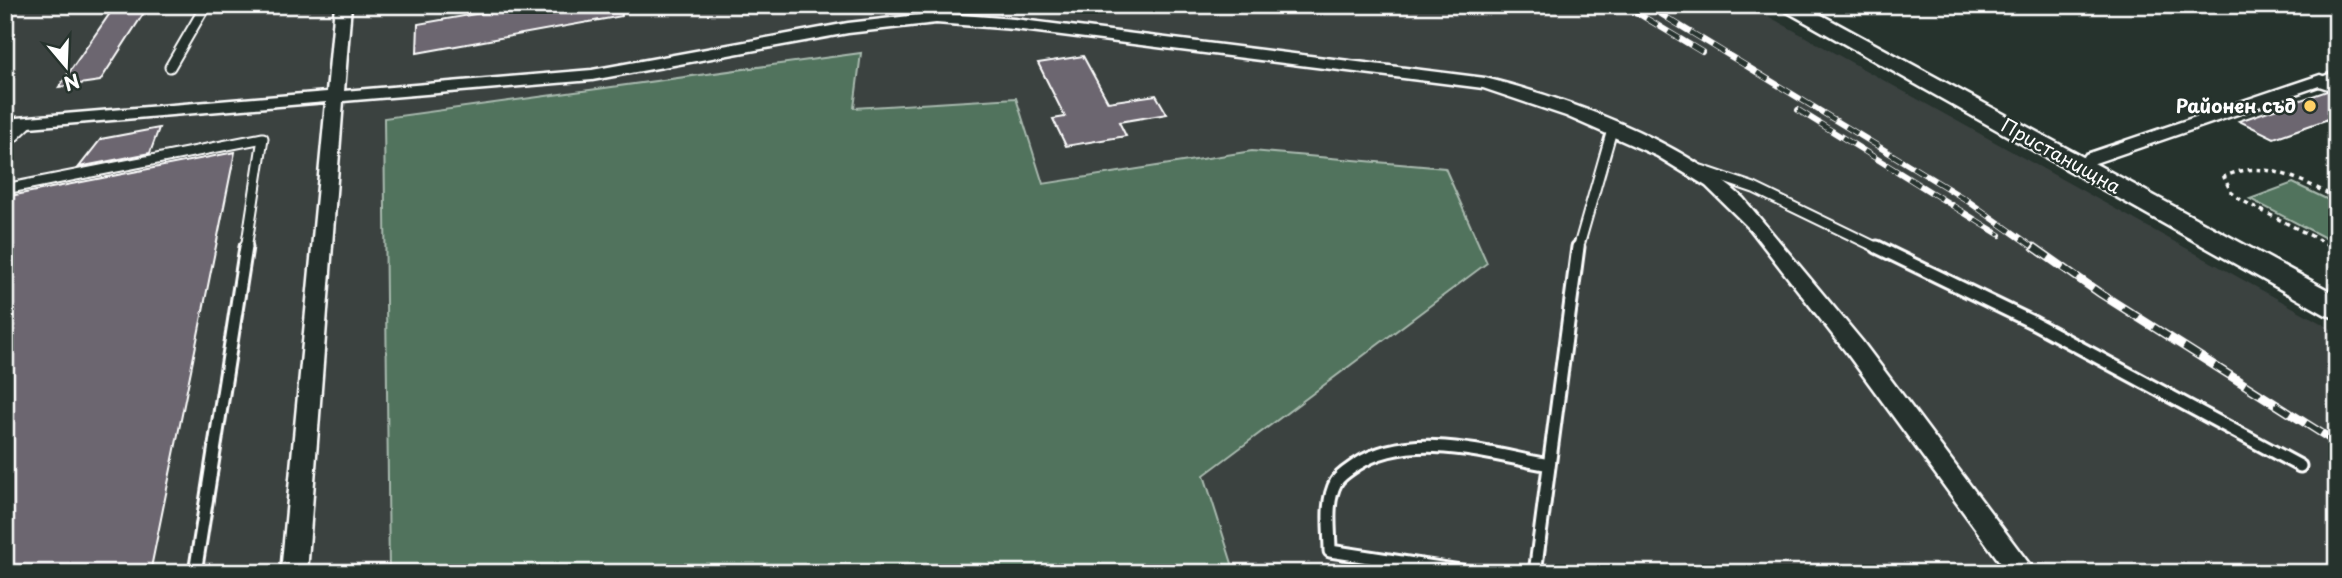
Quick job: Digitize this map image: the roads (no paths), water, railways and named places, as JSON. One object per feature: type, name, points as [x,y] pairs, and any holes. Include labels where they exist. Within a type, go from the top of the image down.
[{"type":"main road","name":"Пристанищна","points":[[1786,5],[2337,308]]},
{"type":"main road","name":"Пристанищна","points":[[1811,5],[2337,290]]},
{"type":"street","points":[[294,573],[343,5]]},
{"type":"street","points":[[5,124],[592,75],[848,28],[936,18],[1013,24],[1441,75],[1485,83],[1522,94],[1612,130],[1686,164],[1715,183],[1737,203],[1809,289],[2023,573]]},
{"type":"street","points":[[2092,158],[2331,81]]},
{"type":"lane","points":[[170,67],[206,5]]},
{"type":"lane","points":[[5,145],[29,122]]},
{"type":"lane","points":[[1535,573],[1575,259],[1593,187],[1612,130]]},
{"type":"lane","points":[[5,189],[263,138],[195,573]]},
{"type":"lane","points":[[1686,164],[1754,188],[2034,323],[2301,466]]},
{"type":"lane","points":[[1473,573],[1330,551],[1332,502],[1337,480],[1356,463],[1383,452],[1412,446],[1549,465]]},
{"type":"railway","points":[[1624,5],[1702,52]]},
{"type":"railway","points":[[1646,5],[1965,199],[2036,249]]},
{"type":"railway","points":[[1798,110],[2000,235]]},
{"type":"railway","points":[[2034,247],[2101,294],[2337,443]]},
{"type":"place","name":"Районен съд","points":[[2310,106]]}]
